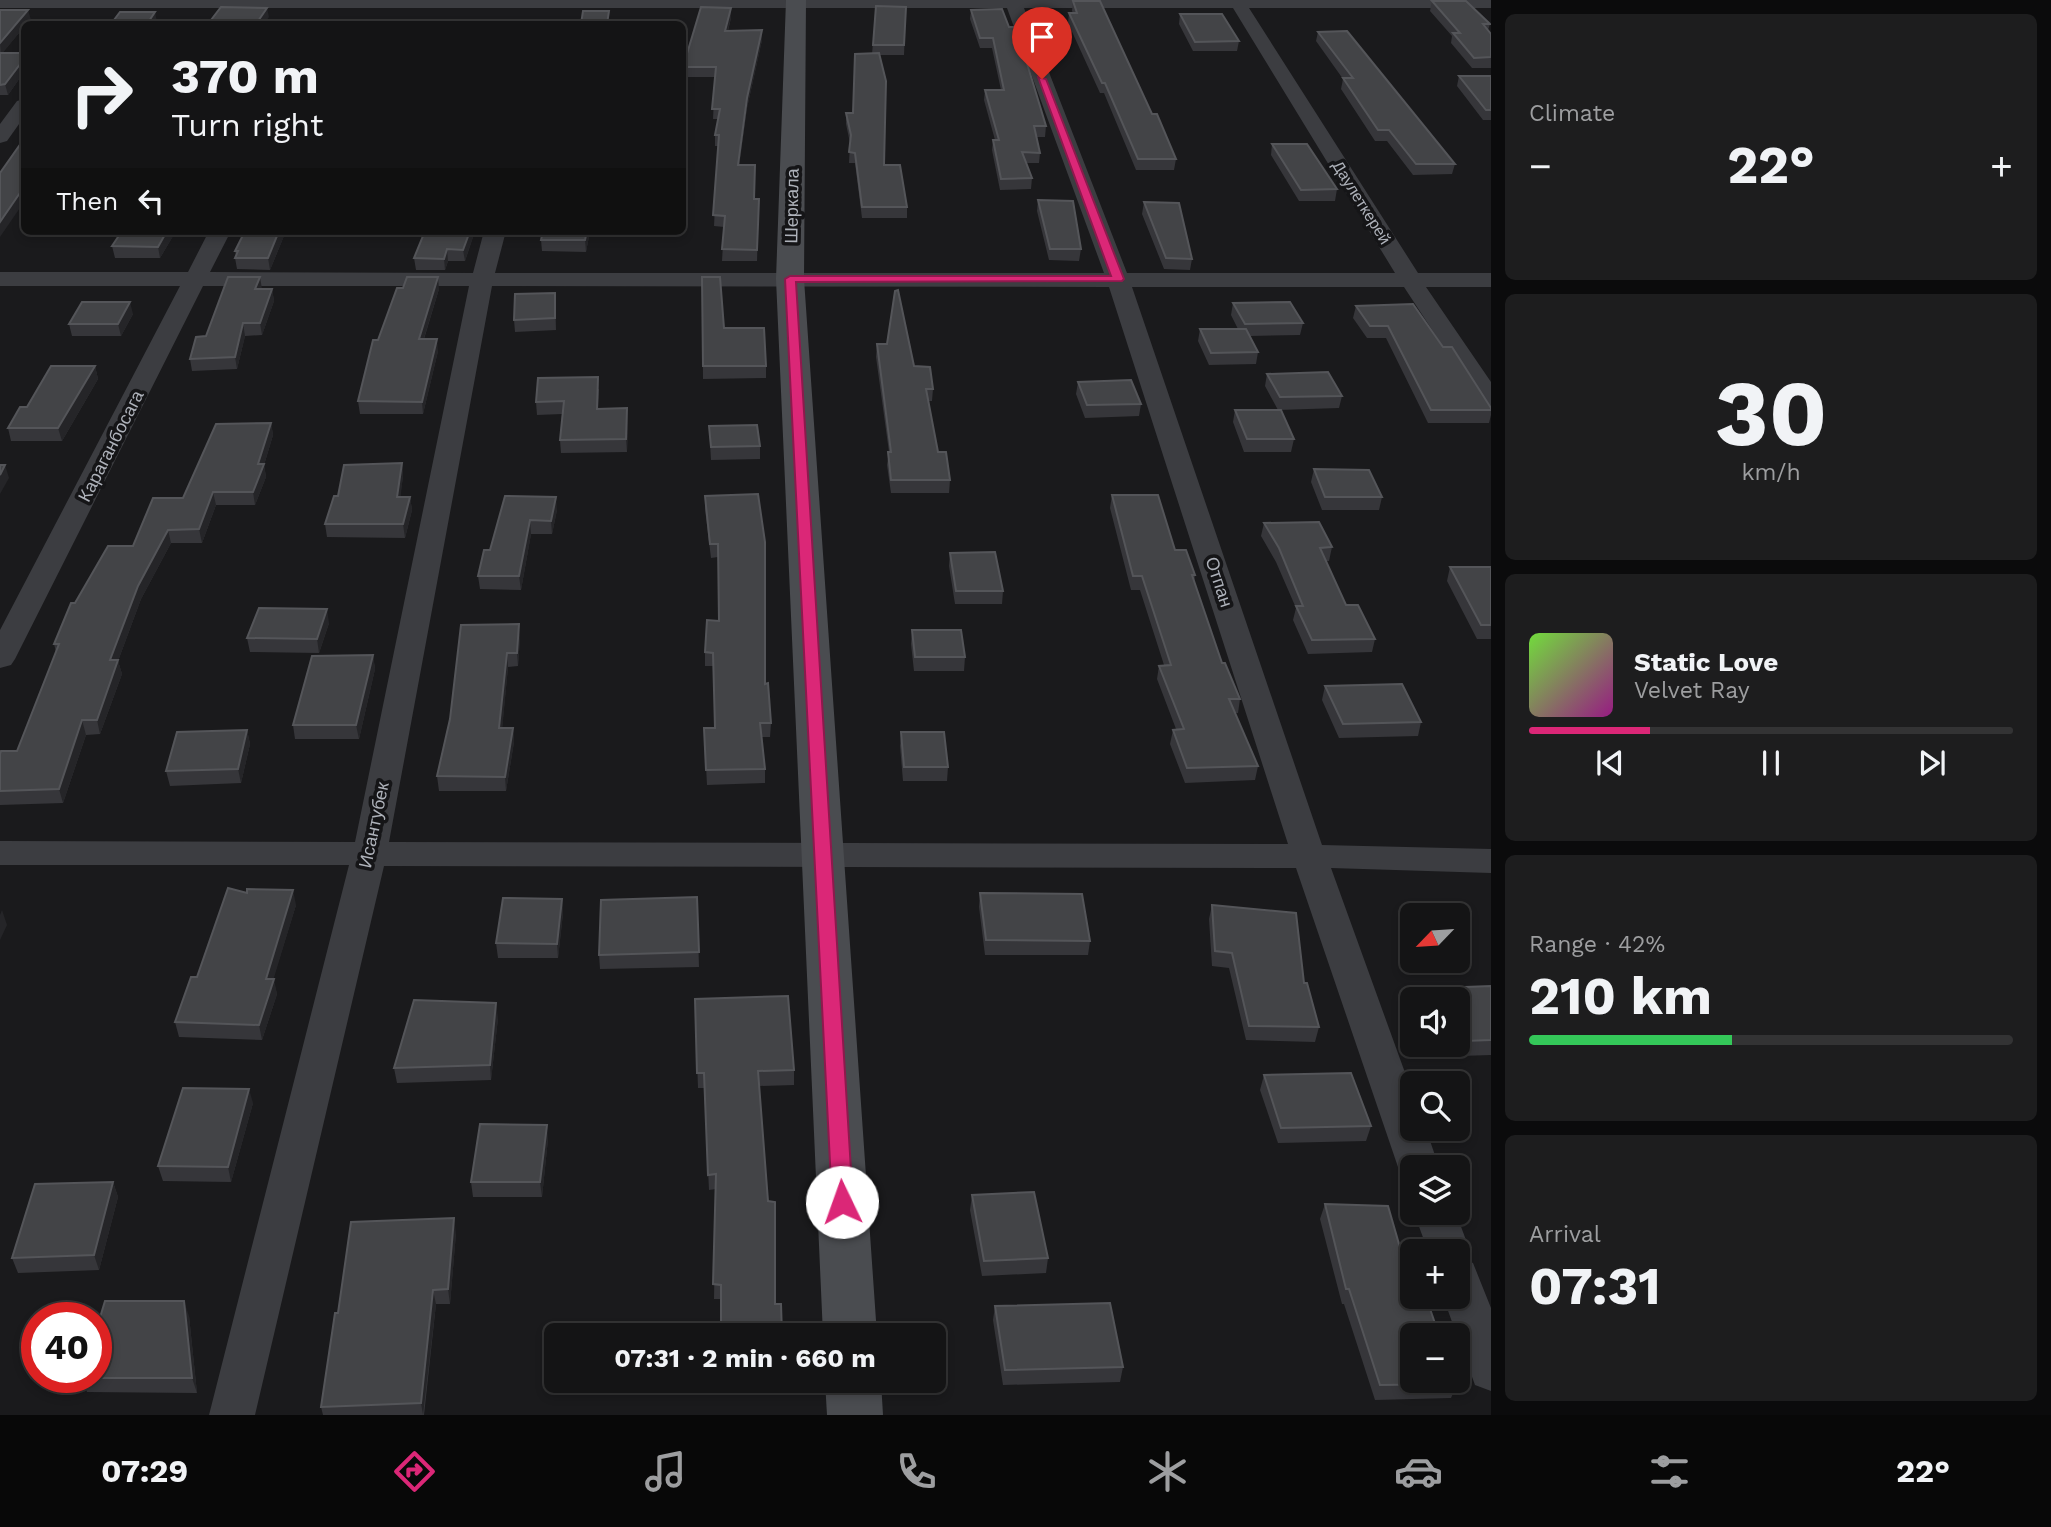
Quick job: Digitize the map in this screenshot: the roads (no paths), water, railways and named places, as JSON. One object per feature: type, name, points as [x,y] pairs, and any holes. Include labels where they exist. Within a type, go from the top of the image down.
[{"type":"street","name":"Даулеткерей","points":[[1237,1],[1410,279],[1491,401]]},
{"type":"street","points":[[0,3],[557,5],[796,2],[1480,2],[1491,20]]},
{"type":"street","name":"Шеркала","points":[[796,2],[790,279],[849,1323]]},
{"type":"street","name":"Отпан","points":[[1012,2],[1118,279],[1309,856],[1415,1155]]},
{"type":"street","points":[[88,21],[102,3]]},
{"type":"street","points":[[318,21],[327,4]]},
{"type":"street","points":[[553,21],[557,5]]},
{"type":"street","points":[[0,137],[21,109]]},
{"type":"street","name":"Караганбосага","points":[[0,659],[218,235]]},
{"type":"street","name":"Исантубек","points":[[232,1415],[369,856],[482,279],[494,235]]},
{"type":"street","points":[[0,279],[1491,280]]},
{"type":"street","points":[[0,853],[369,856],[1309,856],[1491,860]]},
{"type":"street","points":[[1469,1309],[1491,1371]]},
{"type":"street","points":[[854,1393],[855,1415]]}]
